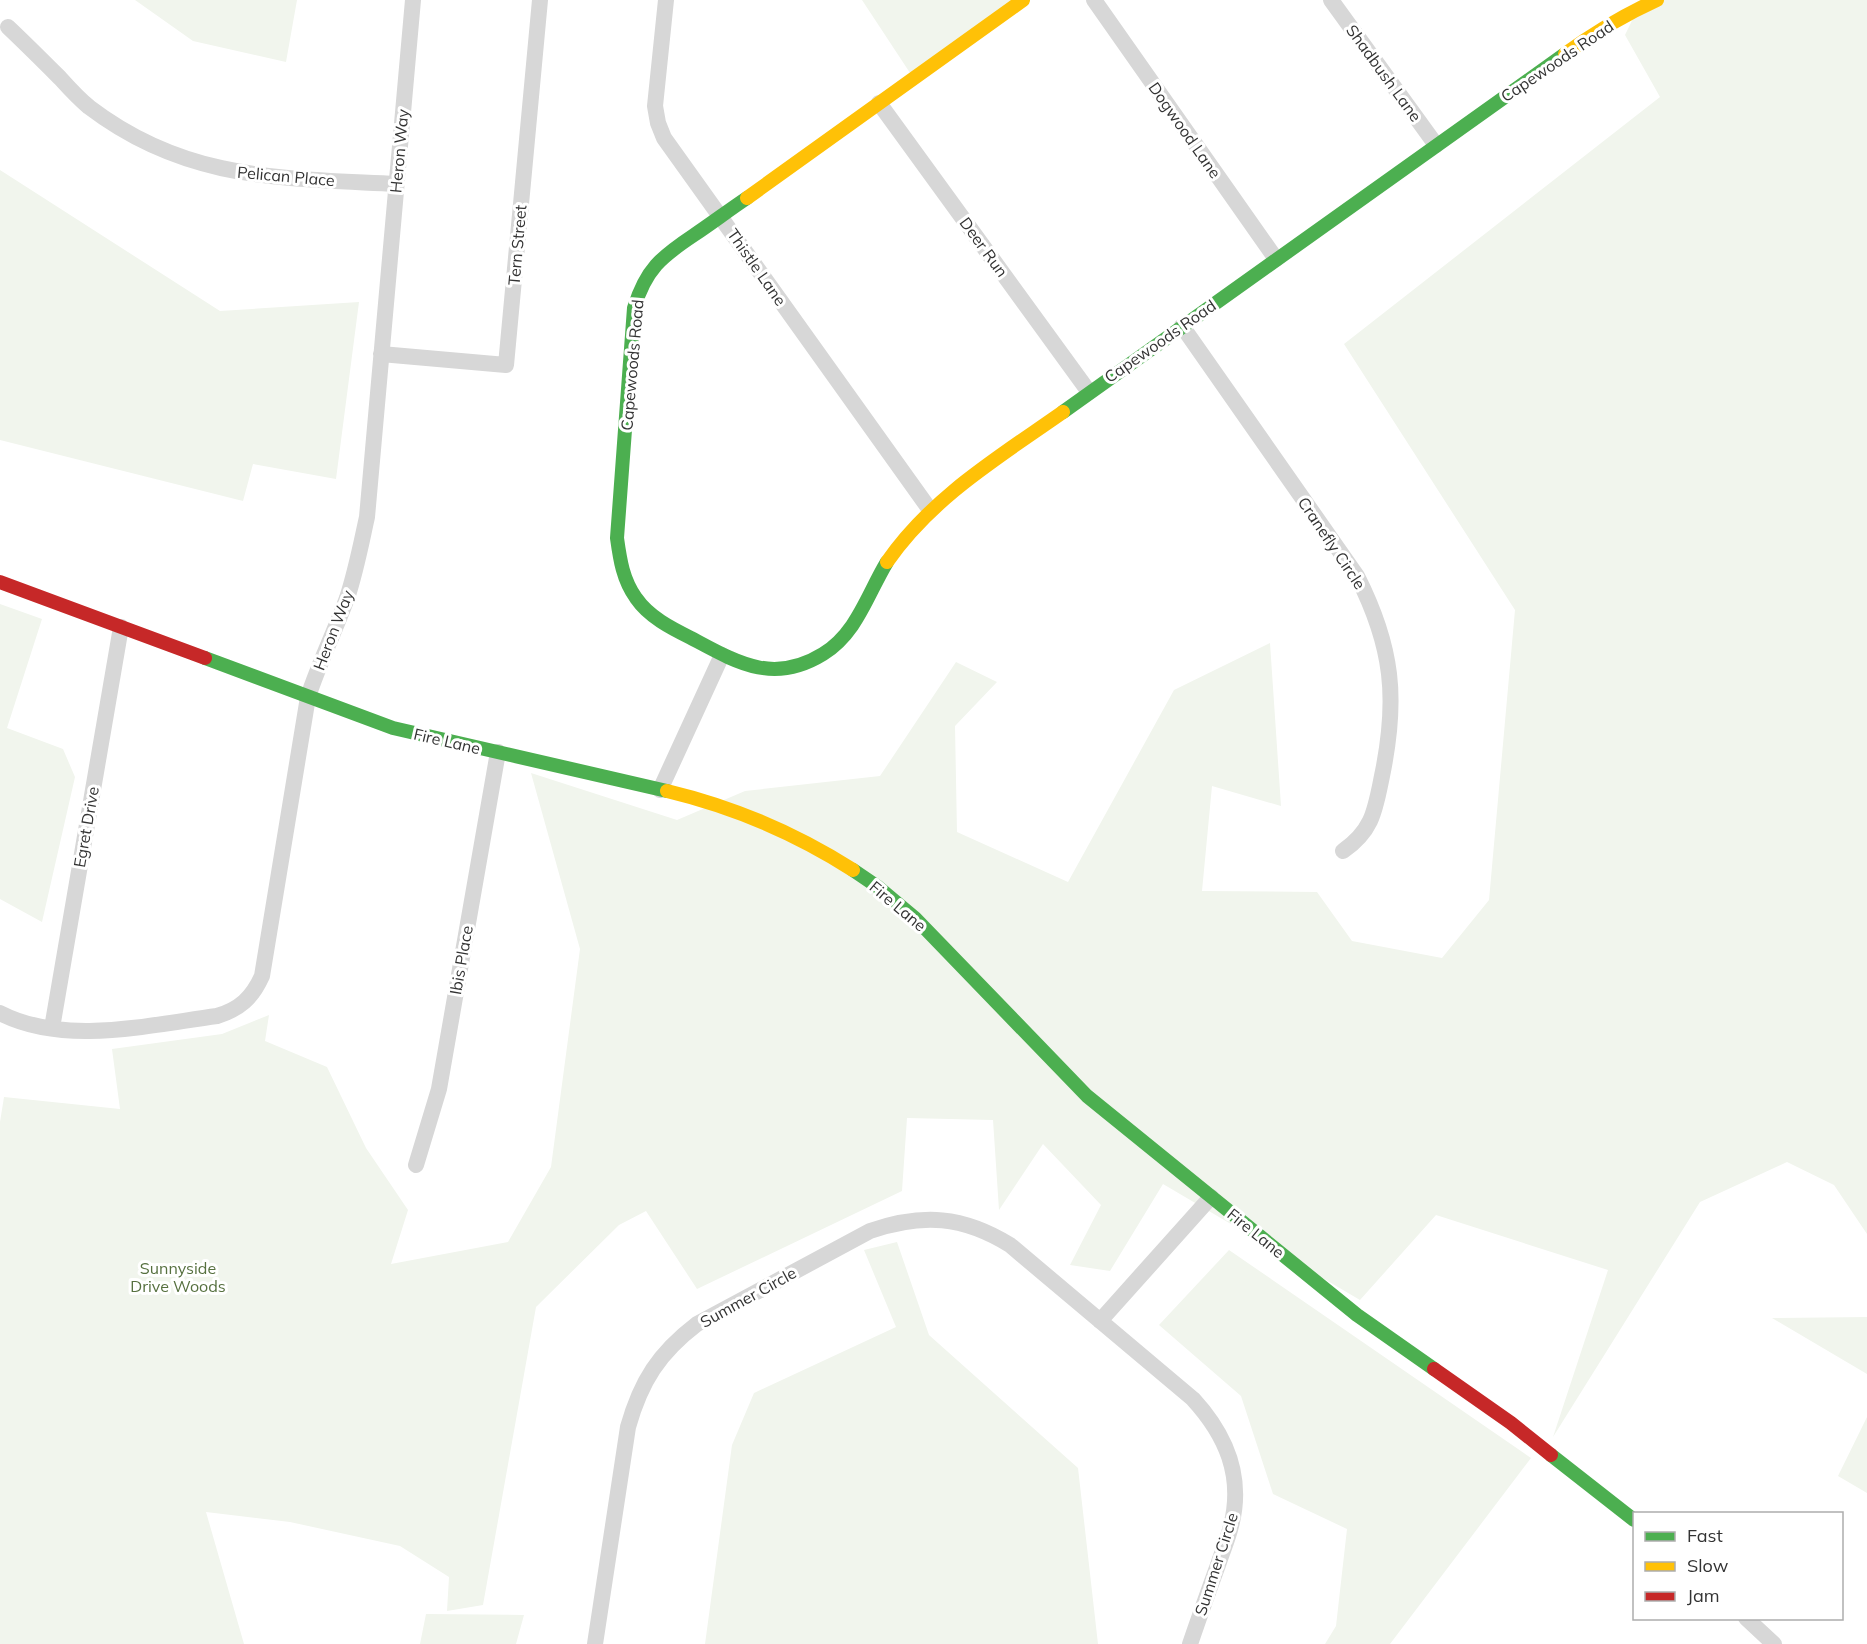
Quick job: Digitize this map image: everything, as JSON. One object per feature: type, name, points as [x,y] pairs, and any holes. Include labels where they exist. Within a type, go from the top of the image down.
[{"type":"street","name":"Heron Way","points":[[0,1013],[52,1028],[83,1031],[109,1030],[217,1016],[232,1011],[246,1002],[256,990],[262,976],[308,697],[316,670],[346,599],[367,517],[413,0]]},
{"type":"street","name":"Tern Street","points":[[381,354],[506,365],[540,0]]},
{"type":"street","name":"Thistle Lane","points":[[666,0],[655,106],[664,138],[930,510]]},
{"type":"street","name":"Capewoods Road","points":[[1023,0],[662,256],[649,271],[639,289],[634,308],[616,538],[623,576],[644,610],[662,624],[742,664],[772,669],[795,667],[831,650],[846,636],[858,619],[886,564],[905,538],[930,510],[954,489],[1596,32],[1626,6],[1657,0]]},
{"type":"street","name":"Dogwood Lane","points":[[1094,0],[1276,259]]},
{"type":"street","name":"Shadbush Lane","points":[[1331,0],[1436,145]]},
{"type":"street","name":"Pelican Place","points":[[8,27],[84,102],[128,132],[156,147],[226,170],[270,177],[396,184]]},
{"type":"street","name":"Deer Run","points":[[879,103],[1089,392]]},
{"type":"street","name":"Cranefly Circle","points":[[1182,326],[1357,576],[1382,632],[1392,697],[1388,745],[1374,815],[1367,830],[1344,851]]},
{"type":"street","name":"Fire Lane","points":[[0,582],[393,728],[705,800],[760,820],[795,836],[837,860],[878,887],[915,918],[1087,1096],[1357,1315],[1511,1423],[1633,1518]]},
{"type":"street","name":"Egret Drive","points":[[52,1028],[121,627]]},
{"type":"street","points":[[660,789],[722,655]]},
{"type":"street","name":"Ibis Place","points":[[416,1165],[439,1089],[498,752]]},
{"type":"street","points":[[1100,1321],[1211,1197]]},
{"type":"street","name":"Summer Circle","points":[[595,1644],[628,1427],[635,1401],[645,1379],[661,1356],[697,1324],[870,1231],[894,1223],[919,1219],[941,1219],[966,1224],[991,1233],[1010,1245],[1201,1408],[1221,1435],[1235,1480],[1235,1504],[1231,1526],[1190,1644]]},
{"type":"street","points":[[1748,1620],[1774,1644]]},
{"type":"green space","points":[[135,0],[297,0],[286,62],[193,41]]},
{"type":"green space","points":[[862,0],[1030,0],[916,82]]},
{"type":"green space","name":"Sunnyside Drive Woods","points":[[1642,0],[1867,0],[1867,1234],[1834,1185],[1787,1162],[1700,1202],[1553,1437],[1608,1270],[1436,1215],[1360,1300],[1163,1184],[1110,1271],[1070,1265],[1101,1205],[1043,1144],[999,1210],[993,1120],[907,1118],[902,1191],[697,1289],[646,1211],[619,1225],[536,1307],[483,1605],[447,1611],[449,1577],[400,1546],[290,1522],[206,1512],[244,1644],[0,1644],[0,1122],[4,1097],[120,1109],[112,1049],[222,1034],[269,1015],[265,1041],[327,1067],[366,1148],[408,1210],[391,1264],[508,1242],[551,1167],[580,949],[531,773],[677,820],[745,791],[880,776],[956,662],[997,682],[955,726],[957,832],[1068,882],[1174,690],[1270,643],[1281,806],[1212,786],[1202,891],[1317,892],[1352,941],[1442,958],[1489,900],[1515,610],[1344,344],[1660,97],[1625,35]]},
{"type":"green space","points":[[0,170],[220,311],[359,302],[336,479],[253,464],[243,501],[0,440]]},
{"type":"green space","points":[[0,604],[42,619],[7,728],[63,749],[75,777],[42,922],[0,899]]},
{"type":"green space","points":[[897,1242],[929,1335],[1078,1468],[1098,1644],[705,1644],[732,1445],[754,1393],[896,1327],[864,1250]]},
{"type":"green space","points":[[1229,1250],[1531,1458],[1390,1644],[1325,1644],[1336,1626],[1347,1529],[1273,1494],[1241,1396],[1159,1325]]},
{"type":"green space","points":[[1867,1317],[1867,1374],[1772,1318],[1773,1318]]},
{"type":"green space","points":[[1867,1417],[1867,1493],[1838,1476]]},
{"type":"green space","points":[[426,1614],[524,1615],[516,1644],[420,1644]]},
{"type":"traffic: fast","points":[[1063,412],[1565,54]]},
{"type":"traffic: fast","points":[[747,198],[664,257],[644,283],[634,308],[617,538],[625,577],[641,605],[661,621],[739,662],[771,669],[788,668],[805,663],[835,645],[853,624],[887,562]]},
{"type":"traffic: fast","points":[[205,658],[393,728],[667,791]]},
{"type":"traffic: fast","points":[[853,870],[878,887],[915,918],[1087,1096],[1357,1315],[1434,1369]]},
{"type":"traffic: fast","points":[[1551,1455],[1633,1519]]},
{"type":"traffic: slow","points":[[747,198],[1023,0]]},
{"type":"traffic: slow","points":[[1565,54],[1610,25],[1657,0]]},
{"type":"traffic: slow","points":[[887,562],[924,517],[946,498],[991,462],[1063,412]]},
{"type":"traffic: slow","points":[[667,791],[740,813],[809,844],[853,870]]},
{"type":"traffic: jam","points":[[0,582],[205,658]]},
{"type":"traffic: jam","points":[[1434,1369],[1511,1423],[1551,1455]]}]
